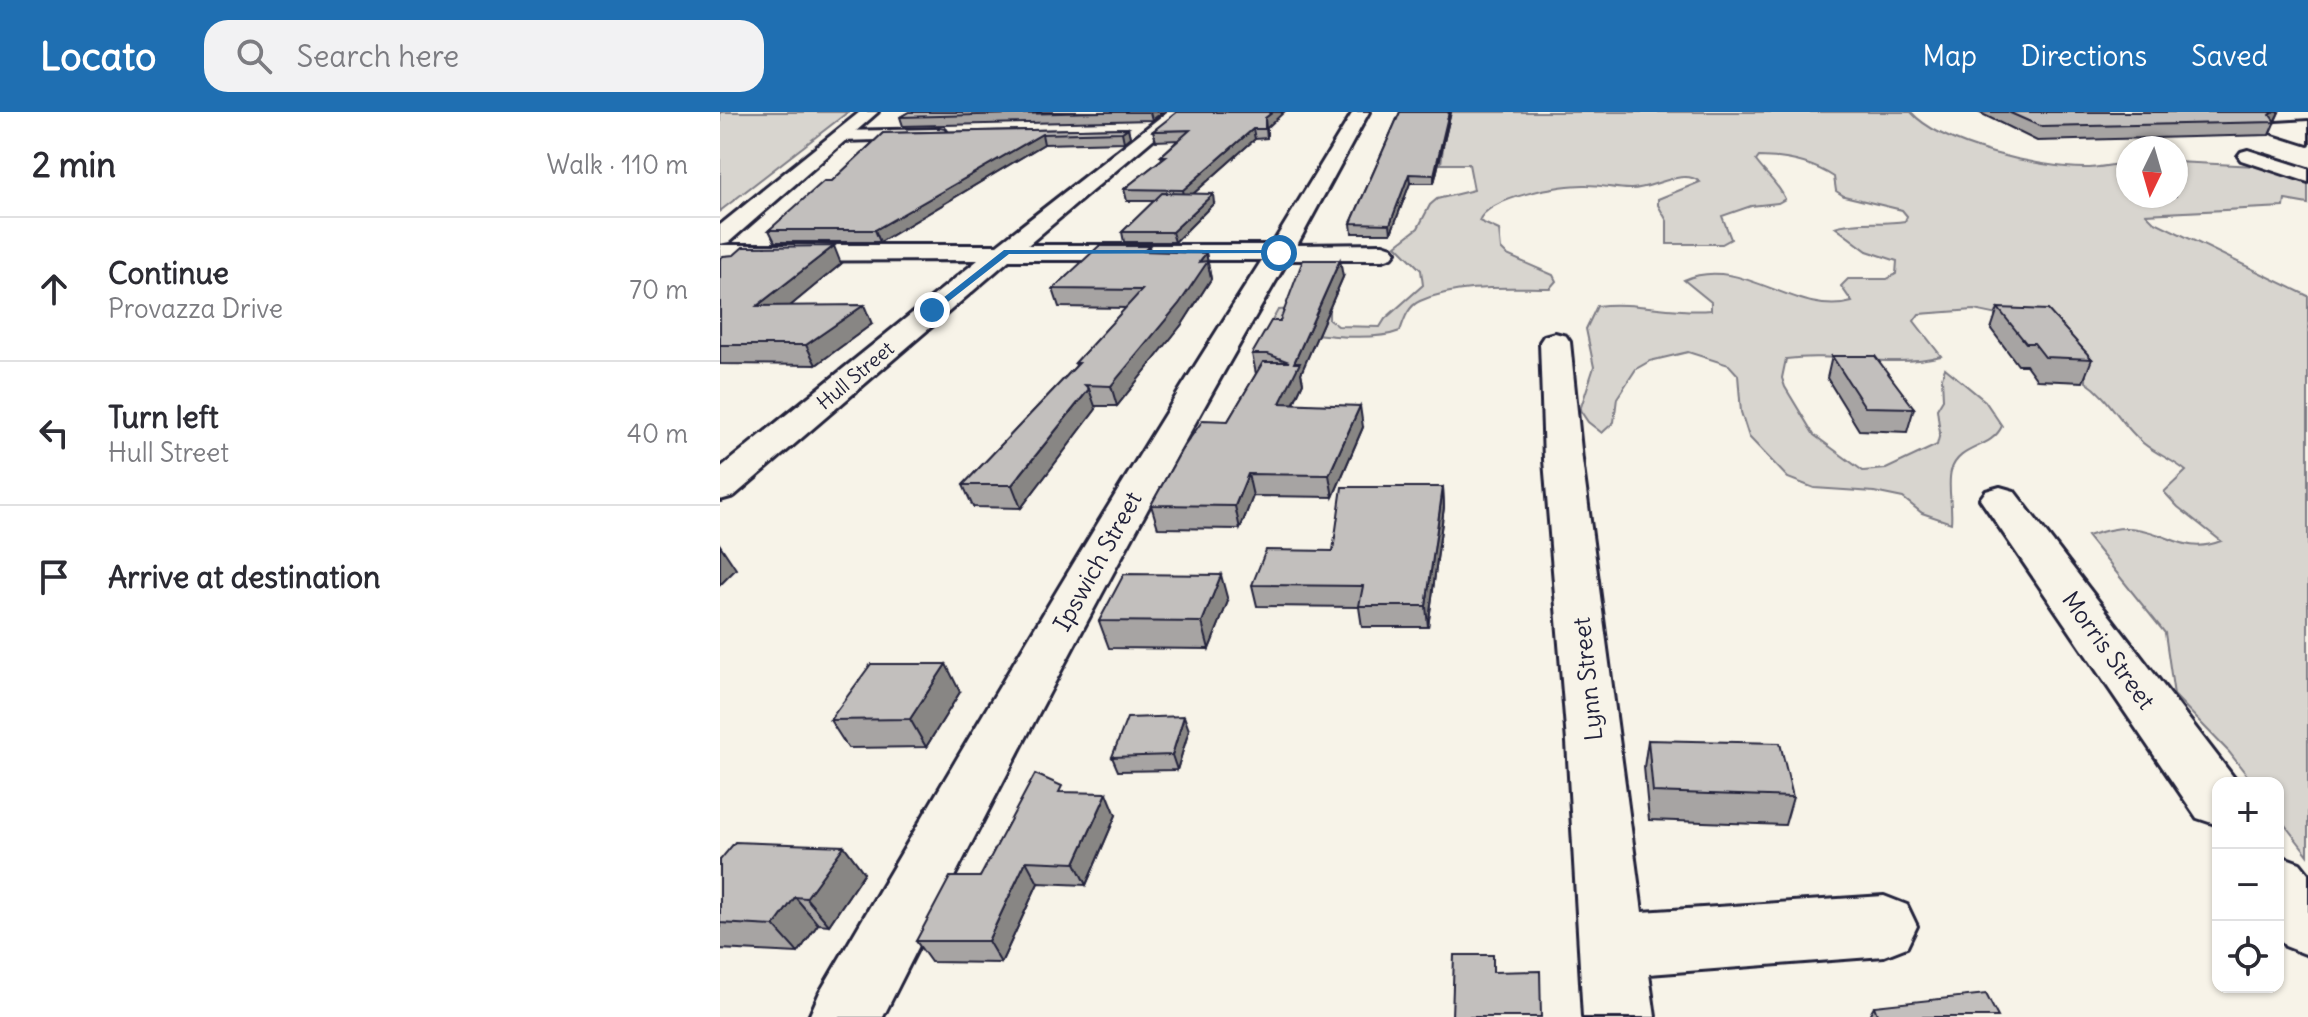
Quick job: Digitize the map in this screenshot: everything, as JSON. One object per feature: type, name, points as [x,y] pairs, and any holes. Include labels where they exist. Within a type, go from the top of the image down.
[{"type":"street","points":[[720,237],[870,112]]},
{"type":"street","name":"Ipswich Street","points":[[845,1017],[1176,421],[1361,112]]},
{"type":"street","points":[[1126,129],[1167,120]]},
{"type":"street","name":"Hull Street","points":[[720,488],[932,310],[1167,120]]},
{"type":"street","points":[[2308,126],[2276,128],[2308,138]]},
{"type":"street","points":[[841,136],[952,133]]},
{"type":"street","points":[[2248,156],[2308,176]]},
{"type":"street","points":[[720,253],[1383,252]]},
{"type":"street","name":"Lynn Street","points":[[1555,342],[1563,460],[1619,1017]]},
{"type":"street","name":"Morris Street","points":[[2000,499],[2212,793]]},
{"type":"street","points":[[2284,891],[2308,925]]},
{"type":"street","points":[[1612,945],[1884,926]]},
{"type":"shaded area","points":[[720,112],[848,112],[720,211]]},
{"type":"shaded area","points":[[1427,112],[1911,112],[1945,135],[1992,153],[2066,167],[2116,164],[2116,208],[2188,208],[2188,163],[2257,166],[2308,179],[2308,204],[2285,200],[2284,207],[2146,214],[2153,221],[2308,296],[2308,855],[2284,824],[2284,777],[2248,777],[2229,752],[2174,695],[2165,633],[2087,536],[2131,528],[2188,545],[2208,545],[2221,541],[2164,492],[2186,471],[2135,436],[2102,396],[2086,382],[2086,364],[2017,319],[1974,310],[1919,314],[1914,321],[1941,356],[1922,360],[1786,359],[1782,378],[1785,387],[1814,435],[1863,471],[1886,469],[1937,445],[1940,433],[1937,409],[1943,399],[1945,368],[1985,401],[2002,426],[1991,439],[1955,462],[1950,477],[1951,523],[1922,513],[1903,498],[1874,492],[1814,488],[1788,478],[1749,437],[1741,412],[1738,375],[1729,365],[1688,352],[1650,361],[1636,369],[1617,398],[1614,422],[1602,433],[1588,422],[1580,410],[1594,367],[1586,329],[1597,306],[1711,310],[1711,302],[1684,280],[1706,274],[1748,280],[1810,302],[1831,305],[1852,302],[1841,286],[1848,279],[1887,279],[1896,274],[1897,261],[1867,251],[1835,227],[1905,221],[1907,216],[1902,210],[1844,196],[1836,191],[1834,177],[1807,164],[1759,157],[1756,161],[1785,199],[1722,216],[1731,239],[1722,244],[1667,244],[1667,221],[1658,199],[1700,182],[1693,178],[1676,178],[1625,189],[1587,185],[1561,187],[1496,205],[1479,221],[1499,230],[1501,249],[1507,255],[1553,275],[1556,281],[1550,288],[1484,288],[1435,296],[1412,306],[1400,331],[1387,335],[1335,336],[1269,326],[1278,310],[1314,308],[1329,311],[1329,319],[1338,326],[1380,327],[1423,285],[1421,270],[1396,245],[1418,228],[1430,205],[1437,199],[1474,190],[1469,164],[1441,164],[1446,123]]},
{"type":"building","points":[[909,112],[1103,112],[900,117]]},
{"type":"building","points":[[1177,112],[1273,112],[1265,118],[1265,129],[1253,129],[1183,190],[1124,189],[1166,156],[1161,156],[1190,130],[1153,131]]},
{"type":"building","points":[[1400,112],[1449,112],[1434,175],[1409,174],[1390,224],[1351,223]]},
{"type":"building","points":[[2008,112],[2274,112],[2270,115],[2275,122],[2042,127]]},
{"type":"building","points":[[1128,128],[1122,132],[1042,134],[875,230],[769,230],[824,181],[832,181],[883,133]]},
{"type":"building","points":[[1162,193],[1213,194],[1172,232],[1122,232]]},
{"type":"building","points":[[834,246],[757,306],[864,305],[806,345],[720,345],[720,259],[723,256],[734,255],[743,247]]},
{"type":"building","points":[[1099,246],[1149,246],[1144,251],[1206,253],[1199,262],[1208,261],[1179,304],[1111,386],[1085,385],[1089,389],[1012,485],[963,485],[1079,363],[1075,363],[1142,290],[1053,289]]},
{"type":"building","points":[[1303,260],[1340,260],[1294,363],[1300,363],[1280,403],[1360,406],[1329,475],[1248,474],[1235,506],[1151,505],[1181,451],[1203,420],[1228,421],[1263,362],[1289,362],[1268,354],[1252,354],[1271,321],[1280,321]]},
{"type":"building","points":[[1998,308],[2048,310],[2092,359],[2045,357],[2034,343],[2026,343]]},
{"type":"building","points":[[1832,356],[1875,356],[1914,408],[1865,407]]},
{"type":"building","points":[[1342,487],[1443,487],[1426,606],[1359,606],[1363,586],[1252,585],[1266,550],[1333,551]]},
{"type":"building","points":[[1124,574],[1221,575],[1202,622],[1099,621]]},
{"type":"building","points":[[871,664],[946,664],[910,719],[830,720]]},
{"type":"building","points":[[1184,716],[1172,755],[1112,757],[1127,718]]},
{"type":"building","points":[[1648,740],[1780,743],[1793,797],[1653,792]]},
{"type":"building","points":[[1035,774],[1062,786],[1059,792],[1107,793],[1075,863],[1026,861],[988,941],[916,941],[950,877],[980,877]]},
{"type":"building","points":[[735,842],[844,846],[806,898],[795,897],[774,926],[720,923],[720,860]]},
{"type":"building","points":[[1454,955],[1493,955],[1493,972],[1540,971],[1541,1017],[1452,1017]]},
{"type":"building","points":[[1986,994],[1998,1017],[1878,1017],[1874,1006]]},
{"type":"route","points":[[932,310],[1007,252],[1279,253]]}]
